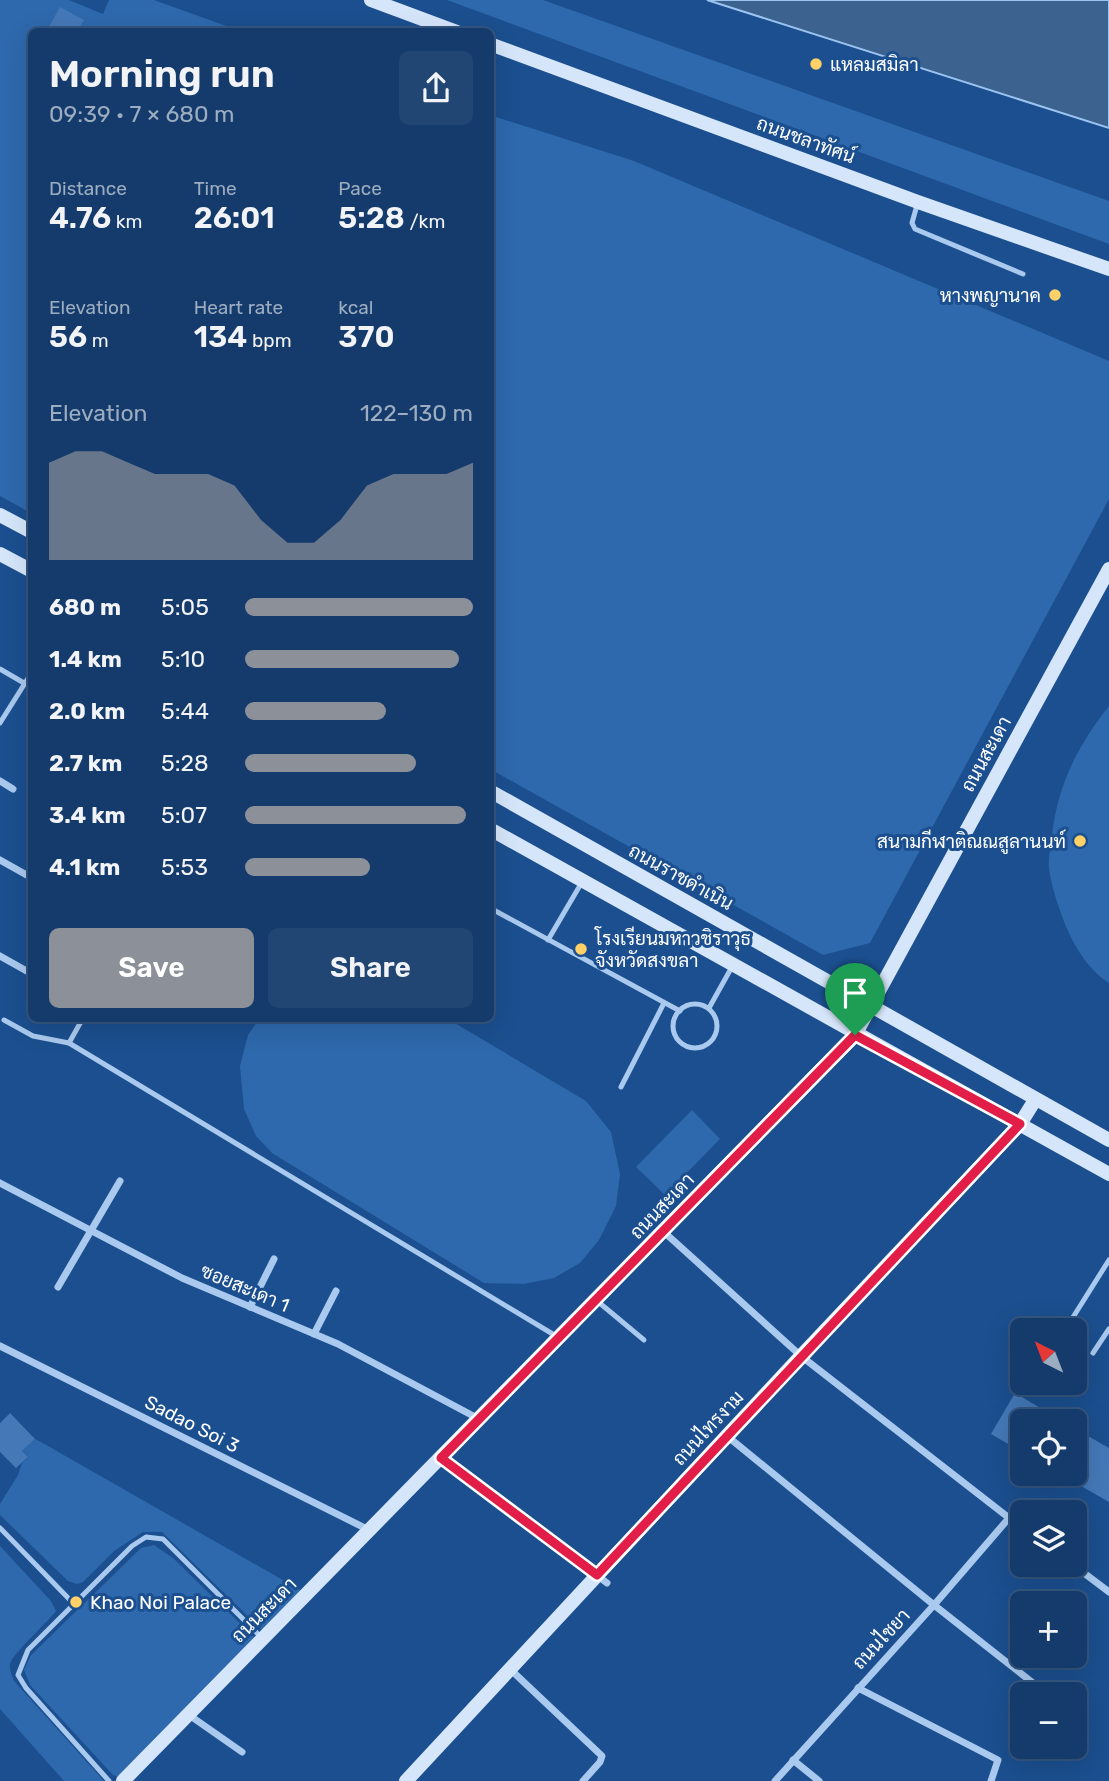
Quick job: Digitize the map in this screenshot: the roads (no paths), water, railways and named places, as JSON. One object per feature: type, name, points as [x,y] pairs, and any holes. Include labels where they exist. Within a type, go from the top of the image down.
[{"type":"street","points":[[371,0],[446,28]]},
{"type":"street","name":"ถนนชลาทัศน์","points":[[494,45],[918,202],[1109,269]]},
{"type":"street","points":[[0,515],[28,530]]},
{"type":"street","points":[[0,554],[28,569]]},
{"type":"street","name":"ถนนสะเดา","points":[[123,1781],[855,1035],[1109,569]]},
{"type":"street","points":[[0,781],[13,789]]},
{"type":"street","name":"ถนนราชดำเนิน","points":[[494,793],[1109,1140]]},
{"type":"street","points":[[494,831],[855,1035],[1109,1174]]},
{"type":"street","points":[[0,860],[28,876]]},
{"type":"street","points":[[0,956],[28,972]]},
{"type":"street","name":"ถนนไทรงาม","points":[[406,1781],[510,1669],[602,1579],[727,1436],[1020,1124],[1035,1100]]},
{"type":"street","points":[[58,1287],[120,1181]]},
{"type":"street","name":"ซอยสะเดา 1","points":[[0,1183],[182,1278],[338,1344],[479,1419]]},
{"type":"street","points":[[664,1232],[801,1356],[1009,1518]]},
{"type":"street","points":[[250,1307],[274,1259]]},
{"type":"street","points":[[314,1334],[336,1291]]},
{"type":"street","name":"Sadao Soi 3","points":[[0,1346],[369,1531]]},
{"type":"street","points":[[727,1436],[1032,1682]]},
{"type":"street","points":[[441,1458],[602,1579]]},
{"type":"street","name":"ถนนไชยา","points":[[775,1781],[1009,1518]]},
{"type":"street","points":[[1087,1575],[1109,1592]]},
{"type":"street","points":[[510,1669],[601,1756],[600,1762],[583,1781]]},
{"type":"street","points":[[858,1688],[998,1760],[991,1781]]},
{"type":"street","points":[[188,1715],[242,1752]]},
{"type":"street","points":[[793,1760],[819,1781]]},
{"type":"lane","points":[[918,202],[912,223],[915,229],[1023,274]]},
{"type":"lane","points":[[0,669],[24,683]]},
{"type":"lane","points":[[0,723],[28,678]]},
{"type":"lane","points":[[548,940],[583,881]]},
{"type":"lane","points":[[494,910],[680,1011]]},
{"type":"lane","points":[[709,1008],[733,965]]},
{"type":"lane","points":[[621,1087],[664,1003]]},
{"type":"lane","points":[[694,1004],[709,1008],[717,1022],[712,1039],[692,1048],[678,1040],[674,1024],[680,1011],[694,1004]]},
{"type":"lane","points":[[5,1020],[33,1036],[68,1043],[559,1338]]},
{"type":"lane","points":[[68,1043],[81,1022]]},
{"type":"lane","points":[[1073,1318],[1109,1260]]},
{"type":"lane","points":[[596,1300],[644,1340]]},
{"type":"lane","points":[[1093,1353],[1109,1329]]},
{"type":"lane","points":[[0,1528],[73,1603]]},
{"type":"lane","points":[[109,1781],[26,1688],[18,1675],[28,1650],[132,1546],[146,1537],[163,1539],[263,1639]]},
{"type":"place","name":"แหลมสมิลา","points":[[816,64]]},
{"type":"place","name":"หางพญานาค","points":[[1055,295]]},
{"type":"place","name":"สนามกีฬาติณณสูลานนท์","points":[[1080,841]]},
{"type":"place","name":"โรงเรียนมหาวชิราวุธ จังหวัดสงขลา","points":[[581,949]]},
{"type":"place","name":"Khao Noi Palace","points":[[76,1602]]}]
